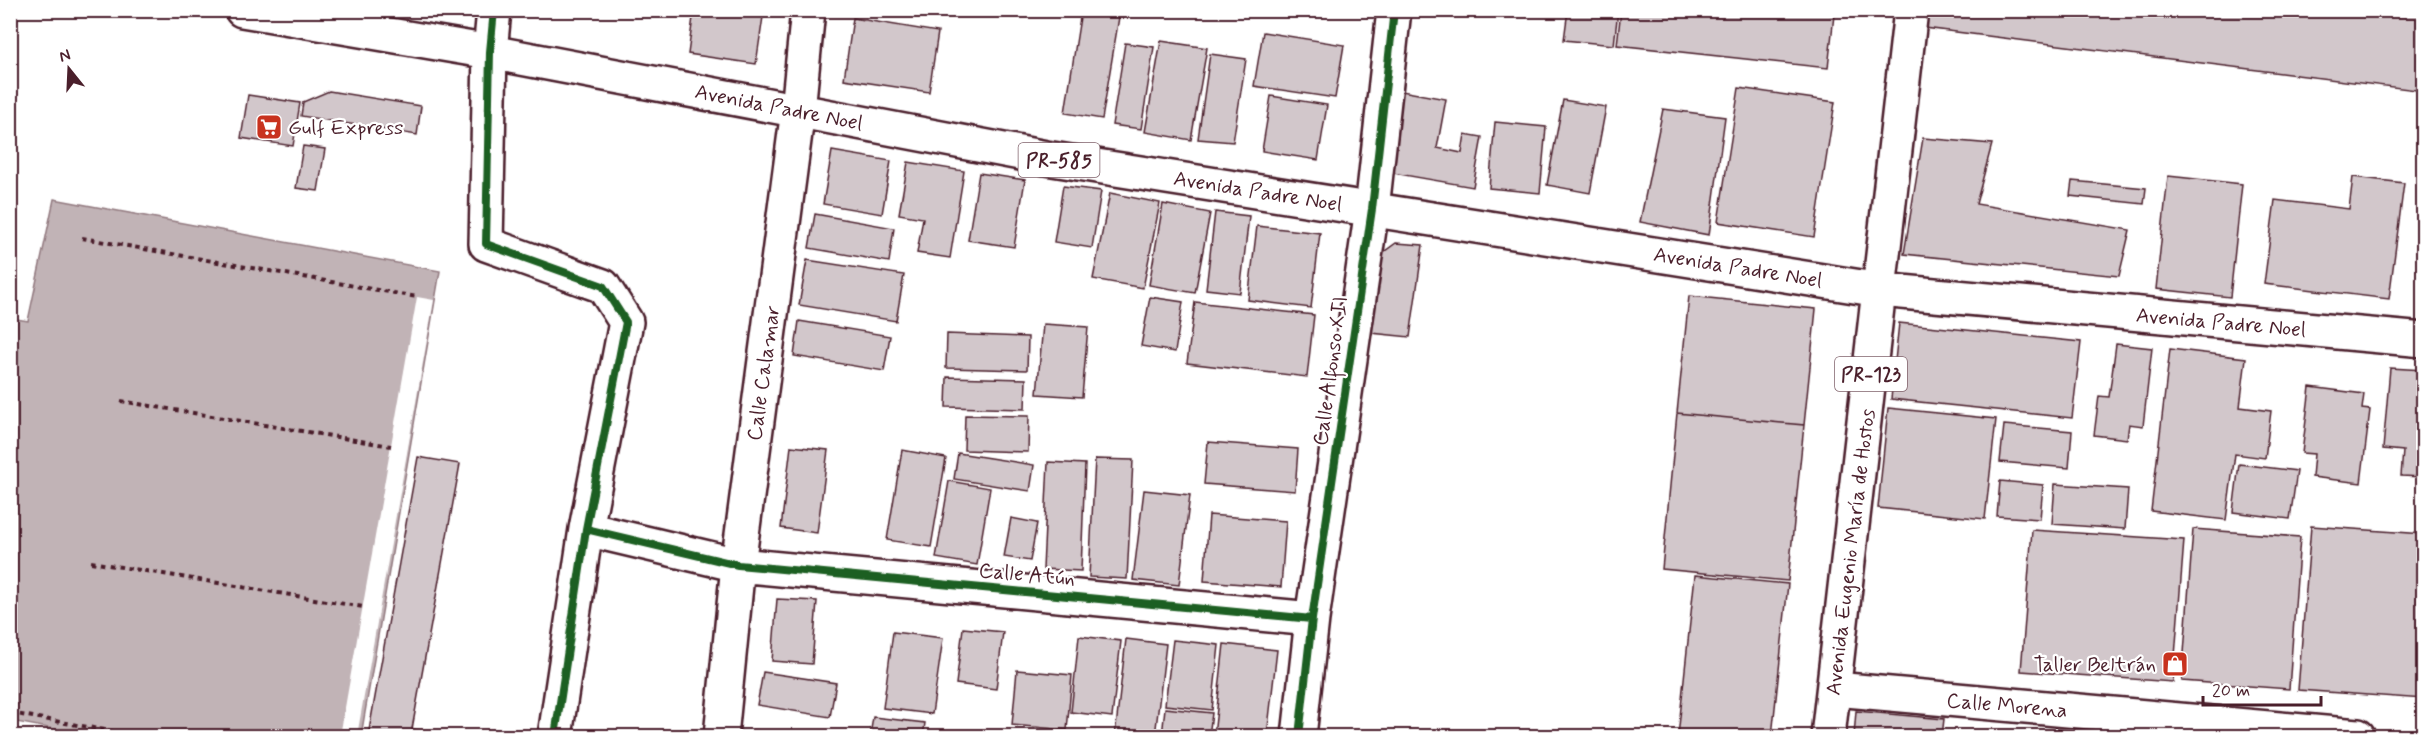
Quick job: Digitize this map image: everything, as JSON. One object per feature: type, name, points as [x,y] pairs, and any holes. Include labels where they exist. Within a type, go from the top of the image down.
[{"type":"street","name":"Avenida Padre Noel","points":[[242,10],[490,52],[1046,158],[1880,290],[2424,340]]},
{"type":"street","points":[[494,10],[490,52],[486,243],[603,286],[626,322],[585,530],[555,736]]},
{"type":"street","name":"Calle Calamar","points":[[721,736],[738,565],[798,110],[808,10]]},
{"type":"street","name":"Calle Alfonso XII","points":[[1299,736],[1312,619],[1372,209],[1394,10]]},
{"type":"street","name":"Avenida Eugenio María de Hostos","points":[[1828,736],[1911,10]]},
{"type":"street","name":"Calle Atún","points":[[585,530],[738,565],[1312,619]]},
{"type":"street","name":"Calle Morena","points":[[1835,689],[2358,736]]},
{"type":"path","points":[[82,238],[417,297]]},
{"type":"path","points":[[121,401],[391,446]]},
{"type":"path","points":[[91,561],[363,607]]},
{"type":"path","points":[[11,713],[137,736]]},
{"type":"shaded area","points":[[54,199],[440,271],[361,736],[91,736],[11,721],[10,318],[28,321]]},
{"type":"pier","points":[[417,297],[434,300],[357,736],[340,736]]},
{"type":"building","points":[[424,10],[458,10],[457,15]]},
{"type":"building","points":[[694,10],[764,10],[756,64],[688,54]]},
{"type":"building","points":[[1568,10],[1618,10],[1614,45],[1564,40]]},
{"type":"building","points":[[1621,10],[1798,10],[1834,15],[1828,68],[1617,45]]},
{"type":"building","points":[[1911,10],[2424,10],[2424,91],[1909,26]]},
{"type":"building","points":[[1081,11],[1119,17],[1102,119],[1065,113]]},
{"type":"building","points":[[853,18],[938,32],[929,92],[844,79]]},
{"type":"building","points":[[1263,32],[1344,45],[1335,98],[1254,86]]},
{"type":"building","points":[[1161,41],[1207,48],[1191,140],[1145,132]]},
{"type":"building","points":[[1125,43],[1154,47],[1141,129],[1112,125]]},
{"type":"building","points":[[1210,54],[1246,59],[1233,142],[1198,139]]},
{"type":"building","points":[[1739,88],[1835,102],[1814,237],[1718,222]]},
{"type":"building","points":[[1396,90],[1446,99],[1437,148],[1462,153],[1465,134],[1482,137],[1473,187],[1381,171]]},
{"type":"building","points":[[329,91],[421,106],[417,135],[301,116],[303,102]]},
{"type":"building","name":"Gulf Express","points":[[248,95],[300,103],[293,146],[241,138]]},
{"type":"building","points":[[1271,96],[1327,105],[1318,160],[1262,151]]},
{"type":"building","points":[[1563,100],[1606,107],[1590,193],[1547,185]]},
{"type":"building","points":[[1663,109],[1725,117],[1709,235],[1640,222]]},
{"type":"building","points":[[1495,122],[1546,127],[1540,193],[1489,188]]},
{"type":"building","points":[[1923,138],[1992,144],[1976,204],[2130,230],[2119,276],[1904,254]]},
{"type":"building","points":[[303,146],[325,149],[318,191],[296,188]]},
{"type":"building","points":[[832,151],[891,161],[882,214],[823,204]]},
{"type":"building","points":[[908,162],[964,171],[950,258],[917,253],[923,218],[899,214]]},
{"type":"building","points":[[979,173],[1025,180],[1014,247],[968,240]]},
{"type":"building","points":[[2168,176],[2242,184],[2230,297],[2156,289]]},
{"type":"building","points":[[2353,177],[2404,183],[2389,299],[2264,284],[2275,200],[2349,209]]},
{"type":"building","points":[[2072,181],[2146,188],[2144,204],[2070,196]]},
{"type":"building","points":[[1063,186],[1101,191],[1092,248],[1054,242]]},
{"type":"building","points":[[1110,193],[1160,203],[1143,288],[1093,279]]},
{"type":"building","points":[[1163,204],[1210,213],[1195,293],[1149,285]]},
{"type":"building","points":[[1215,212],[1249,216],[1240,293],[1206,289]]},
{"type":"building","points":[[815,214],[894,228],[889,262],[809,248]]},
{"type":"building","points":[[1257,226],[1320,233],[1311,308],[1248,300]]},
{"type":"building","points":[[1396,243],[1423,245],[1410,337],[1371,333],[1381,254]]},
{"type":"building","points":[[807,260],[904,275],[896,321],[799,305]]},
{"type":"building","points":[[1689,296],[1816,309],[1804,425],[1677,413]]},
{"type":"building","points":[[1150,297],[1183,302],[1175,352],[1141,346]]},
{"type":"building","points":[[1195,302],[1314,315],[1307,377],[1187,363]]},
{"type":"building","points":[[799,321],[890,336],[884,371],[794,356]]},
{"type":"building","points":[[1899,323],[2081,342],[2072,418],[1891,399]]},
{"type":"building","points":[[1043,324],[1088,327],[1082,397],[1037,394]]},
{"type":"building","points":[[947,334],[1028,337],[1027,370],[946,368]]},
{"type":"building","points":[[2116,344],[2152,348],[2143,426],[2129,424],[2127,439],[2094,435],[2099,396],[2109,397]]},
{"type":"building","points":[[2170,349],[2246,358],[2240,407],[2271,411],[2265,458],[2235,454],[2226,520],[2151,511]]},
{"type":"building","points":[[2390,368],[2424,370],[2424,477],[2401,476],[2403,451],[2383,449]]},
{"type":"building","points":[[947,377],[1026,379],[1025,409],[946,407]]},
{"type":"building","points":[[2310,387],[2364,394],[2362,409],[2370,410],[2361,483],[2312,477],[2314,454],[2302,453]]},
{"type":"building","points":[[1888,408],[1996,419],[1985,519],[1878,508]]},
{"type":"building","points":[[1677,413],[1804,425],[1788,581],[1662,569]]},
{"type":"building","points":[[965,415],[1029,416],[1028,452],[964,450]]},
{"type":"building","points":[[2004,425],[2072,431],[2069,468],[2000,462]]},
{"type":"building","points":[[1208,442],[1298,449],[1295,491],[1204,484]]},
{"type":"building","points":[[791,446],[828,450],[817,533],[781,528]]},
{"type":"building","points":[[902,450],[946,458],[931,547],[887,540]]},
{"type":"building","points":[[958,453],[1034,465],[1030,491],[954,479]]},
{"type":"building","points":[[418,457],[460,464],[412,729],[453,736],[368,736]]},
{"type":"building","points":[[1095,459],[1133,460],[1127,579],[1089,577]]},
{"type":"building","points":[[1048,462],[1085,464],[1081,571],[1043,569]]},
{"type":"building","points":[[2239,464],[2297,471],[2290,519],[2233,512]]},
{"type":"building","points":[[949,481],[990,488],[977,565],[936,558]]},
{"type":"building","points":[[2000,481],[2043,485],[2040,519],[1997,516]]},
{"type":"building","points":[[2055,484],[2128,489],[2125,529],[2052,524]]},
{"type":"building","points":[[1144,490],[1190,495],[1179,585],[1133,580]]},
{"type":"building","points":[[1209,515],[1286,521],[1281,587],[1204,581]]},
{"type":"building","points":[[1011,518],[1037,523],[1030,561],[1004,557]]},
{"type":"building","points":[[2311,526],[2424,534],[2424,699],[2298,690]]},
{"type":"building","points":[[2193,529],[2300,537],[2289,689],[2182,681]]},
{"type":"building","points":[[2032,530],[2184,540],[2173,682],[2021,671]]},
{"type":"building","points":[[1695,575],[1788,584],[1772,736],[1678,736]]},
{"type":"building","points":[[777,599],[817,601],[812,664],[772,661]]},
{"type":"building","points":[[963,628],[1003,632],[996,689],[956,684]]},
{"type":"building","points":[[893,632],[943,638],[932,714],[883,708]]},
{"type":"building","points":[[1079,636],[1121,641],[1112,717],[1071,712]]},
{"type":"building","points":[[1126,639],[1166,644],[1155,736],[1115,736]]},
{"type":"building","points":[[1173,640],[1219,645],[1212,710],[1165,705]]},
{"type":"building","points":[[1224,644],[1277,650],[1267,736],[1214,736]]},
{"type":"building","points":[[1017,670],[1072,675],[1067,730],[1012,725]]},
{"type":"building","points":[[763,672],[836,683],[830,717],[757,705]]},
{"type":"building","points":[[1165,708],[1212,713],[1209,736],[1162,736]]},
{"type":"building","points":[[1856,711],[1944,719],[1942,736],[1854,736]]},
{"type":"building","points":[[873,717],[925,723],[923,736],[870,736]]},
{"type":"building","points":[[753,730],[788,734],[788,736],[753,736]]},
{"type":"building","points":[[2000,731],[2037,734],[2037,736],[1999,736]]},
{"type":"building","points":[[2037,734],[2066,736],[2037,736]]},
{"type":"cycle path","points":[[494,10],[490,52],[486,244],[603,286],[626,322],[586,529],[555,736]]},
{"type":"cycle path","points":[[1299,736],[1312,619],[1372,209],[1394,10]]},
{"type":"cycle path","points":[[586,529],[738,565],[1312,619]]},
{"type":"place","name":"Gulf Express","points":[[269,127]]},
{"type":"place","name":"Taller Beltrán","points":[[2175,664]]}]
